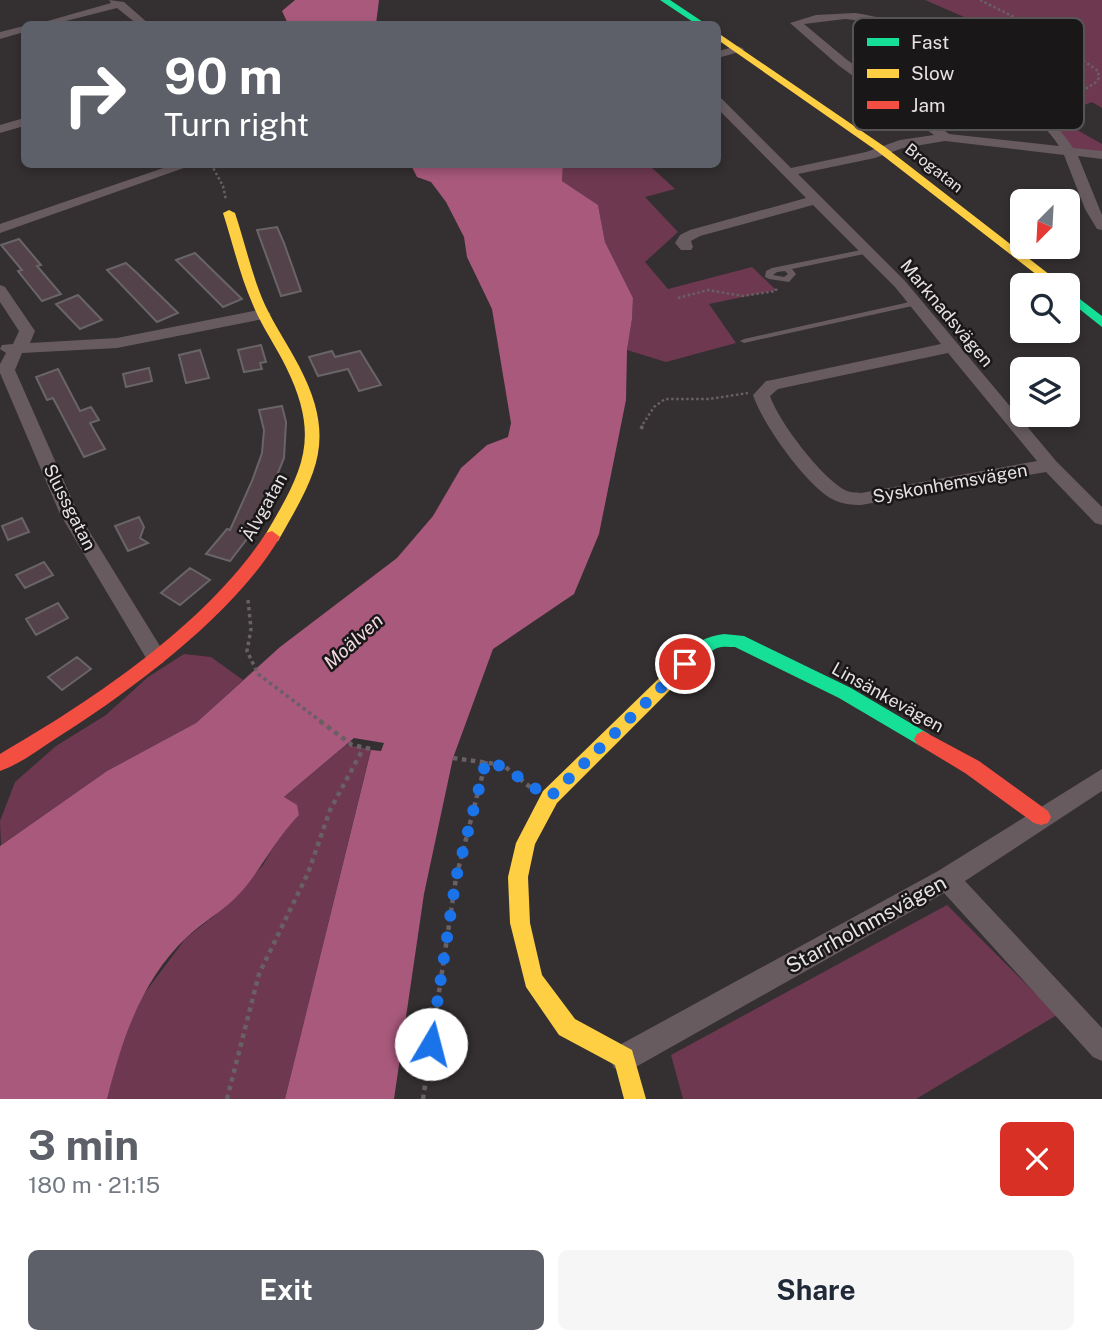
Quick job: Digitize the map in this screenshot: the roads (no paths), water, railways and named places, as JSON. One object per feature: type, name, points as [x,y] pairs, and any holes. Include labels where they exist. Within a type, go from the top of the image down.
[{"type":"street","points":[[664,0],[696,21]]},
{"type":"street","points":[[53,21],[117,2],[139,21]]},
{"type":"street","points":[[853,70],[796,23],[822,16],[864,18]]},
{"type":"street","points":[[0,36],[21,30]]},
{"type":"street","name":"Brogatan","points":[[721,38],[853,129]]},
{"type":"street","points":[[721,54],[738,49]]},
{"type":"street","name":"Marknadsvägen","points":[[721,105],[900,284],[1050,465],[1102,518]]},
{"type":"street","points":[[0,129],[21,123]]},
{"type":"street","name":"Brogatan","points":[[854,130],[1041,273]]},
{"type":"street","points":[[935,130],[945,137]]},
{"type":"street","points":[[1054,130],[1070,153],[1102,226]]},
{"type":"street","points":[[790,172],[870,155],[881,149],[945,137],[1102,155]]},
{"type":"street","points":[[0,229],[177,168]]},
{"type":"street","points":[[686,247],[682,243],[685,238],[695,233],[814,200]]},
{"type":"street","name":"Älvgatan","points":[[0,763],[102,701],[192,626],[254,563],[275,531],[311,460],[311,429],[307,404],[293,367],[263,314],[229,213]]},
{"type":"street","name":"Slussgatan","points":[[0,290],[27,331],[25,339],[7,349],[10,357],[7,370],[69,514],[156,657]]},
{"type":"street","points":[[1080,304],[1102,323]]},
{"type":"street","points":[[7,349],[130,341],[263,314]]},
{"type":"street","name":"Syskonhemsvägen","points":[[951,347],[772,385],[761,395],[763,404],[789,442],[835,493],[847,498],[861,499],[1050,465]]},
{"type":"street","name":"Linsänkevägen","points":[[624,1058],[567,1027],[533,980],[520,923],[518,877],[527,843],[550,797],[705,645],[723,639],[738,641],[845,693],[972,767],[1041,817]]},
{"type":"street","name":"Starrholnmsvägen","points":[[624,1058],[947,879],[1102,779]]},
{"type":"street","points":[[947,879],[1102,1048]]},
{"type":"street","points":[[624,1058],[635,1099]]},
{"type":"lane","points":[[776,281],[769,277],[769,273],[866,251]]},
{"type":"lane","points":[[744,341],[914,303]]},
{"type":"water","points":[[295,0],[379,0],[376,21],[287,21],[282,11]]},
{"type":"water","name":"Moälven","points":[[412,168],[563,168],[562,181],[598,205],[605,242],[633,298],[627,350],[626,400],[599,534],[574,594],[493,649],[453,758],[424,894],[394,1099],[285,1099],[371,750],[381,751],[384,743],[354,738],[284,797],[297,805],[299,815],[241,892],[187,937],[157,972],[135,1012],[107,1099],[0,1099],[0,846],[107,771],[196,723],[280,647],[397,558],[433,516],[461,468],[487,445],[508,437],[511,423],[492,309],[467,257],[464,237],[446,202],[431,182],[417,177]]}]
